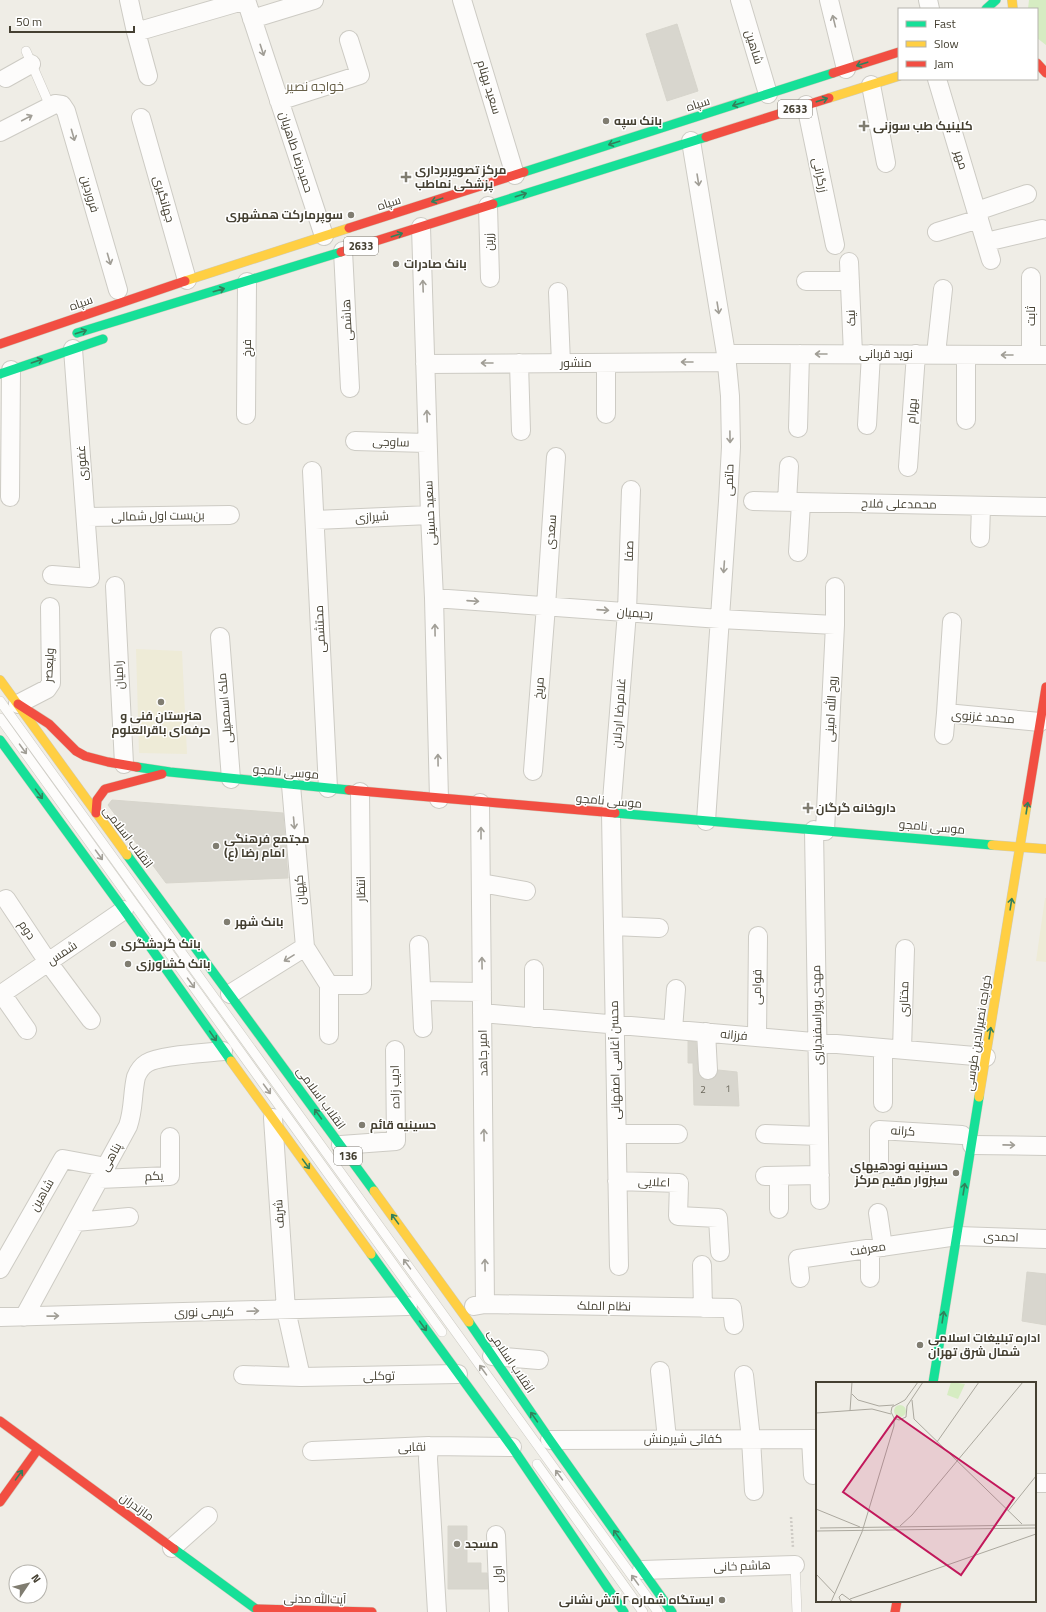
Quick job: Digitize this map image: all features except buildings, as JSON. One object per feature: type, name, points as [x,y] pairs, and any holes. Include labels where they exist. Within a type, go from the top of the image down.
[{"type":"main road","points":[[987,8],[996,0]]},
{"type":"main road","name":"سپاه","points":[[0,344],[187,280],[898,52]]},
{"type":"main road","points":[[1038,64],[1046,73]]},
{"type":"main road","name":"2633","points":[[5,372],[70,342],[193,298],[898,76]]},
{"type":"main road","name":"2633","points":[[122,290],[187,280]]},
{"type":"main road","name":"2633","points":[[156,319],[193,298]]},
{"type":"main road","name":"2633","points":[[70,342],[109,337]]},
{"type":"main road","name":"انقلاب اسلامی","points":[[0,680],[459,1307],[550,1440],[672,1612]]},
{"type":"main road","name":"خواجه نصیرالدین طوسی","points":[[933,1382],[957,1236],[967,1140],[986,1057],[1046,687]]},
{"type":"main road","name":"موسی نامجو","points":[[18,704],[49,724],[76,751],[94,759],[170,772],[480,803],[1046,849]]},
{"type":"main road","points":[[0,740],[124,910],[223,1051],[512,1447],[624,1612]]},
{"type":"main road","points":[[6,764],[18,765]]},
{"type":"main road","name":"موسی نامجو","points":[[96,813],[95,801],[100,793],[106,789],[170,772]]},
{"type":"main road","name":"مازندران","points":[[0,1421],[257,1611]]},
{"type":"main road","points":[[0,1502],[38,1449]]},
{"type":"main road","points":[[895,1612],[897,1602]]},
{"type":"main road","name":"آیت‌الله مدنی","points":[[257,1611],[372,1612]]},
{"type":"street","points":[[129,0],[148,76]]},
{"type":"street","points":[[136,32],[246,0]]},
{"type":"street","name":"حمیدرضا طاهریان","points":[[246,0],[324,236]]},
{"type":"street","points":[[252,19],[314,0]]},
{"type":"street","name":"سعید بهنام","points":[[462,0],[515,175]]},
{"type":"street","name":"شاهین","points":[[740,0],[768,94]]},
{"type":"street","points":[[829,0],[846,69]]},
{"type":"street","points":[[279,102],[360,75],[349,40]]},
{"type":"street","points":[[6,78],[28,58]]},
{"type":"street","name":"مهر","points":[[937,80],[992,260]]},
{"type":"street","points":[[871,84],[886,163]]},
{"type":"street","points":[[0,132],[52,105]]},
{"type":"street","name":"فروردین","points":[[52,105],[62,106],[66,111],[122,290]]},
{"type":"street","name":"زرگرانی","points":[[806,105],[835,246]]},
{"type":"street","name":"جهانگیری","points":[[141,118],[187,280]]},
{"type":"street","name":"حاتمی","points":[[691,141],[726,358],[730,396],[731,447],[706,821]]},
{"type":"street","points":[[936,232],[1027,194]]},
{"type":"street","name":"زرین","points":[[488,206],[490,278]]},
{"type":"street","name":"سعید حسینی","points":[[421,227],[434,598],[439,799]]},
{"type":"street","points":[[986,242],[1042,229]]},
{"type":"street","name":"هاشمی","points":[[343,251],[350,388]]},
{"type":"street","name":"نیک","points":[[849,262],[853,354]]},
{"type":"street","name":"ثابت","points":[[1031,277],[1038,355]]},
{"type":"street","points":[[806,281],[850,281]]},
{"type":"street","name":"فرخ","points":[[246,414],[247,282]]},
{"type":"street","points":[[936,354],[943,288]]},
{"type":"street","points":[[558,292],[561,363]]},
{"type":"street","name":"غفوری","points":[[52,575],[90,578],[70,342]]},
{"type":"street","points":[[798,428],[800,354]]},
{"type":"street","name":"نوید قربانی","points":[[726,358],[800,354],[1038,355]]},
{"type":"street","points":[[867,425],[871,354]]},
{"type":"street","name":"بهرام","points":[[908,468],[916,354]]},
{"type":"street","points":[[966,354],[966,420]]},
{"type":"street","name":"منشور","points":[[425,364],[606,363],[726,358]]},
{"type":"street","points":[[519,363],[520,431]]},
{"type":"street","points":[[606,363],[606,414]]},
{"type":"street","points":[[5,372],[10,497]]},
{"type":"street","name":"ساوجی","points":[[355,441],[428,443]]},
{"type":"street","name":"سعدی","points":[[546,606],[556,457]]},
{"type":"street","points":[[789,466],[794,502],[798,552]]},
{"type":"street","name":"محتشمی","points":[[312,471],[328,788]]},
{"type":"street","name":"صفا","points":[[627,612],[631,490]]},
{"type":"street","name":"محمدعلی فلاح","points":[[753,501],[1046,507]]},
{"type":"street","points":[[980,538],[981,506]]},
{"type":"street","name":"بن‌بست اول شمالی","points":[[86,517],[230,515]]},
{"type":"street","name":"شیرازی","points":[[315,520],[430,515]]},
{"type":"street","name":"رامیان","points":[[115,586],[124,764]]},
{"type":"street","name":"روح الله امینی","points":[[819,830],[835,625],[835,587]]},
{"type":"street","name":"رحیمیان","points":[[434,598],[720,619],[835,625]]},
{"type":"street","name":"مریخ","points":[[533,770],[546,606]]},
{"type":"street","name":"ولیعصر","points":[[18,704],[47,689],[51,683],[50,607]]},
{"type":"street","name":"غلامرضا اردلان","points":[[611,813],[627,612]]},
{"type":"street","points":[[946,713],[952,622]]},
{"type":"street","name":"ملک اسمعیلی","points":[[220,637],[231,779]]},
{"type":"street","name":"محمد غزنوی","points":[[944,735],[946,713],[1040,722]]},
{"type":"street","name":"کیهان","points":[[291,784],[305,947],[328,985]]},
{"type":"street","name":"انتظار","points":[[328,985],[362,985],[360,792]]},
{"type":"street","name":"امیر جاهد","points":[[480,803],[485,1304]]},
{"type":"street","name":"محسن آغاسی اصفهانی","points":[[611,813],[619,1266]]},
{"type":"street","name":"مهدی پوراسفندیاری","points":[[819,830],[818,1042],[820,1200]]},
{"type":"street","points":[[481,883],[526,891]]},
{"type":"street","name":"دوم","points":[[6,899],[48,962]]},
{"type":"street","name":"شمس","points":[[2,990],[48,962],[124,910]]},
{"type":"street","points":[[613,926],[659,928]]},
{"type":"street","name":"قوامی","points":[[757,1037],[758,936]]},
{"type":"street","points":[[419,945],[423,1028]]},
{"type":"street","points":[[230,994],[305,947]]},
{"type":"street","name":"مختاری","points":[[902,1050],[905,949]]},
{"type":"street","points":[[48,962],[91,1020]]},
{"type":"street","points":[[534,969],[534,1018]]},
{"type":"street","points":[[328,985],[329,1035]]},
{"type":"street","points":[[673,1030],[676,989]]},
{"type":"street","points":[[2,990],[27,1030]]},
{"type":"street","points":[[422,991],[482,992]]},
{"type":"street","name":"فرزانه","points":[[482,1013],[986,1057]]},
{"type":"street","points":[[706,1032],[708,1070]]},
{"type":"street","points":[[883,1048],[883,1103]]},
{"type":"street","name":"ادیب زاده","points":[[341,1145],[396,1141],[394,1050]]},
{"type":"street","name":"پناهی","points":[[24,1316],[76,1222],[130,1119],[136,1077],[140,1069],[148,1062],[160,1058],[223,1051]]},
{"type":"street","name":"شریف","points":[[273,1118],[286,1310]]},
{"type":"street","name":"کرانه","points":[[879,1164],[878,1130],[967,1140]]},
{"type":"street","points":[[617,1134],[678,1134]]},
{"type":"street","points":[[764,1134],[819,1136]]},
{"type":"street","name":"یکم","points":[[102,1173],[170,1176],[170,1137]]},
{"type":"street","points":[[967,1140],[1046,1146]]},
{"type":"street","name":"شاهین","points":[[0,1269],[63,1159],[102,1173]]},
{"type":"street","points":[[779,1209],[772,1176],[820,1174]]},
{"type":"street","name":"اعلایی","points":[[617,1181],[679,1183],[678,1216],[718,1218],[720,1252]]},
{"type":"street","points":[[870,1278],[876,1248],[878,1214]]},
{"type":"street","points":[[76,1222],[129,1217]]},
{"type":"street","name":"احمدی","points":[[957,1236],[1046,1239]]},
{"type":"street","name":"معرفت","points":[[800,1278],[798,1259],[957,1236]]},
{"type":"street","points":[[702,1265],[703,1308]]},
{"type":"street","name":"نظام الملک","points":[[459,1307],[485,1304],[732,1308],[734,1325]]},
{"type":"street","name":"کریمی نوری","points":[[0,1317],[408,1306]]},
{"type":"street","points":[[286,1310],[301,1377]]},
{"type":"street","points":[[492,1356],[539,1360]]},
{"type":"street","points":[[660,1371],[667,1440]]},
{"type":"street","name":"توکلی","points":[[243,1375],[301,1377],[458,1374]]},
{"type":"street","points":[[744,1375],[751,1439],[754,1491]]},
{"type":"street","points":[[813,1475],[814,1439]]},
{"type":"street","name":"کفائی شیرمنش","points":[[550,1440],[814,1439]]},
{"type":"street","points":[[428,1446],[437,1612]]},
{"type":"street","name":"نقابی","points":[[312,1451],[428,1446],[512,1447]]},
{"type":"street","points":[[172,1548],[208,1516]]},
{"type":"street","name":"اول","points":[[496,1535],[499,1612]]},
{"type":"street","name":"هاشم خانی","points":[[642,1570],[795,1565]]},
{"type":"lane","points":[[28,58],[52,105]]},
{"type":"lane","points":[[0,701],[658,1612]]},
{"type":"lane","points":[[0,718],[447,1340]]},
{"type":"lane","points":[[531,1456],[643,1612]]},
{"type":"lane","points":[[795,1565],[797,1612]]},
{"type":"path","points":[[791,1516],[795,1565]]},
{"type":"shaded area","name":"هنرستان فنی و حرفه‌ای باقرالعلوم","points":[[136,649],[182,651],[187,754],[139,753]]},
{"type":"shaded area","points":[[1046,898],[1046,962],[1036,961]]},
{"type":"green space","points":[[1029,0],[1046,0],[1046,45],[1038,39],[1038,8],[1028,8]]},
{"type":"traffic: fast","points":[[987,8],[996,0]]},
{"type":"traffic: fast","points":[[524,172],[833,73]]},
{"type":"traffic: fast","points":[[493,204],[706,137]]},
{"type":"traffic: fast","points":[[77,333],[341,252]]},
{"type":"traffic: fast","points":[[0,374],[103,339]]},
{"type":"traffic: fast","points":[[0,740],[124,910],[231,1061]]},
{"type":"traffic: fast","points":[[137,767],[170,772],[349,790]]},
{"type":"traffic: fast","points":[[615,813],[992,845]]},
{"type":"traffic: fast","points":[[127,855],[374,1191]]},
{"type":"traffic: fast","points":[[933,1382],[979,1097]]},
{"type":"traffic: fast","points":[[371,1254],[512,1447],[624,1612]]},
{"type":"traffic: fast","points":[[469,1322],[550,1440],[672,1612]]},
{"type":"traffic: fast","points":[[174,1549],[260,1612]]},
{"type":"traffic: slow","points":[[1012,0],[1013,8]]},
{"type":"traffic: slow","points":[[829,98],[898,76]]},
{"type":"traffic: slow","points":[[185,281],[349,228]]},
{"type":"traffic: slow","points":[[0,680],[127,855]]},
{"type":"traffic: slow","points":[[979,1097],[1027,803]]},
{"type":"traffic: slow","points":[[992,845],[1046,849]]},
{"type":"traffic: slow","points":[[231,1061],[371,1254]]},
{"type":"traffic: slow","points":[[374,1191],[469,1322]]},
{"type":"traffic: jam","points":[[833,73],[898,52]]},
{"type":"traffic: jam","points":[[1038,64],[1046,73]]},
{"type":"traffic: jam","points":[[706,137],[829,98]]},
{"type":"traffic: jam","points":[[349,228],[524,172]]},
{"type":"traffic: jam","points":[[341,252],[493,204]]},
{"type":"traffic: jam","points":[[0,344],[185,281]]},
{"type":"traffic: jam","points":[[1027,803],[1046,687]]},
{"type":"traffic: jam","points":[[18,704],[49,724],[76,751],[85,756],[137,767]]},
{"type":"traffic: jam","points":[[96,813],[97,800],[105,789],[162,774]]},
{"type":"traffic: jam","points":[[349,790],[615,813]]},
{"type":"traffic: jam","points":[[0,1421],[174,1549]]},
{"type":"traffic: jam","points":[[0,1502],[38,1449]]},
{"type":"traffic: jam","points":[[895,1612],[897,1602]]},
{"type":"traffic: jam","points":[[257,1609],[372,1612]]},
{"type":"place","name":"بانک سپه","points":[[606,121]]},
{"type":"place","name":"کلینیک طب سوزنی","points":[[864,126]]},
{"type":"place","name":"مرکز تصویربرداری پزشکی نماطب","points":[[406,177]]},
{"type":"place","name":"سوپرمارکت همشهری","points":[[351,215]]},
{"type":"place","name":"بانک صادرات","points":[[396,264]]},
{"type":"place","name":"هنرستان فنی و حرفه‌ای باقرالعلوم","points":[[161,702]]},
{"type":"place","name":"داروخانه گرگان","points":[[808,808]]},
{"type":"place","name":"مجتمع فرهنگی امام رضا (ع)","points":[[216,846]]},
{"type":"place","name":"بانک شهر","points":[[227,922]]},
{"type":"place","name":"بانک گردشگری","points":[[113,944]]},
{"type":"place","name":"بانک کشاورزی","points":[[128,964]]},
{"type":"place","name":"حسینیه قائم","points":[[362,1125]]},
{"type":"place","name":"حسینیه نودهیهای سبزوار مقیم مرکز","points":[[956,1173]]},
{"type":"place","name":"اداره تبلیغات اسلامی شمال شرق تهران","points":[[920,1345]]},
{"type":"place","name":"مسجد","points":[[457,1544]]},
{"type":"place","name":"ایستگاه شماره ۲ آتش نشانی","points":[[722,1600]]},
{"type":"district","name":"خواجه نصیر","points":[[315,86]]}]
